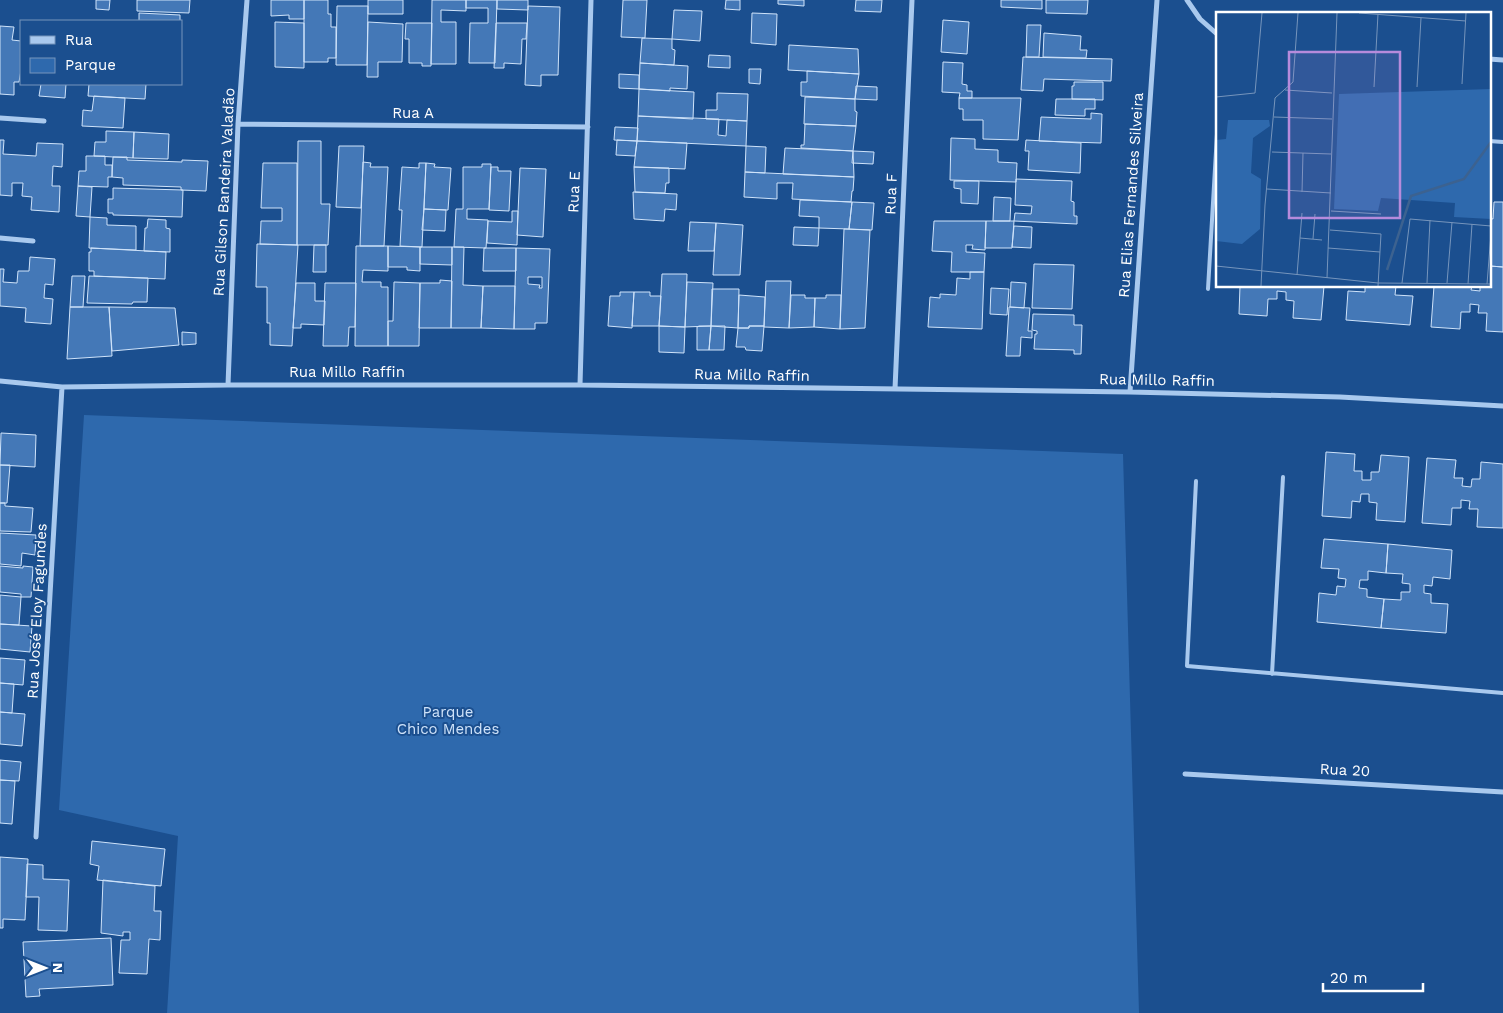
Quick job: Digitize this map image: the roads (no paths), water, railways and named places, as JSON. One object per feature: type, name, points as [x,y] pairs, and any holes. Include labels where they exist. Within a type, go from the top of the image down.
[{"type":"street","name":"Rua Gilson Bandeira Valadão","points":[[228,384],[238,124],[247,0]]},
{"type":"street","name":"Rua E","points":[[580,385],[591,0]]},
{"type":"street","name":"Rua F","points":[[895,389],[912,0]]},
{"type":"street","name":"Rua Elias Fernandes Silveira","points":[[1130,392],[1157,0]]},
{"type":"street","points":[[1187,0],[1200,19],[1216,33]]},
{"type":"street","points":[[1490,59],[1503,60]]},
{"type":"street","points":[[0,118],[44,121]]},
{"type":"street","name":"Rua A","points":[[238,124],[588,127]]},
{"type":"street","points":[[0,238],[33,241]]},
{"type":"street","name":"Rua Millo Raffin","points":[[0,381],[62,387],[228,384],[580,385],[1130,392],[1340,396],[1503,406]]},
{"type":"street","name":"Rua José Eloy Fagundes","points":[[36,837],[62,387]]},
{"type":"street","name":"Rua 20","points":[[1185,774],[1503,792]]},
{"type":"lane","points":[[1490,141],[1503,142]]},
{"type":"lane","points":[[1208,289],[1216,151]]},
{"type":"lane","points":[[1272,674],[1283,477]]},
{"type":"lane","points":[[1196,481],[1187,666],[1503,693]]},
{"type":"park label","name":"Parque Chico Mendes","points":[[448,720]]}]
